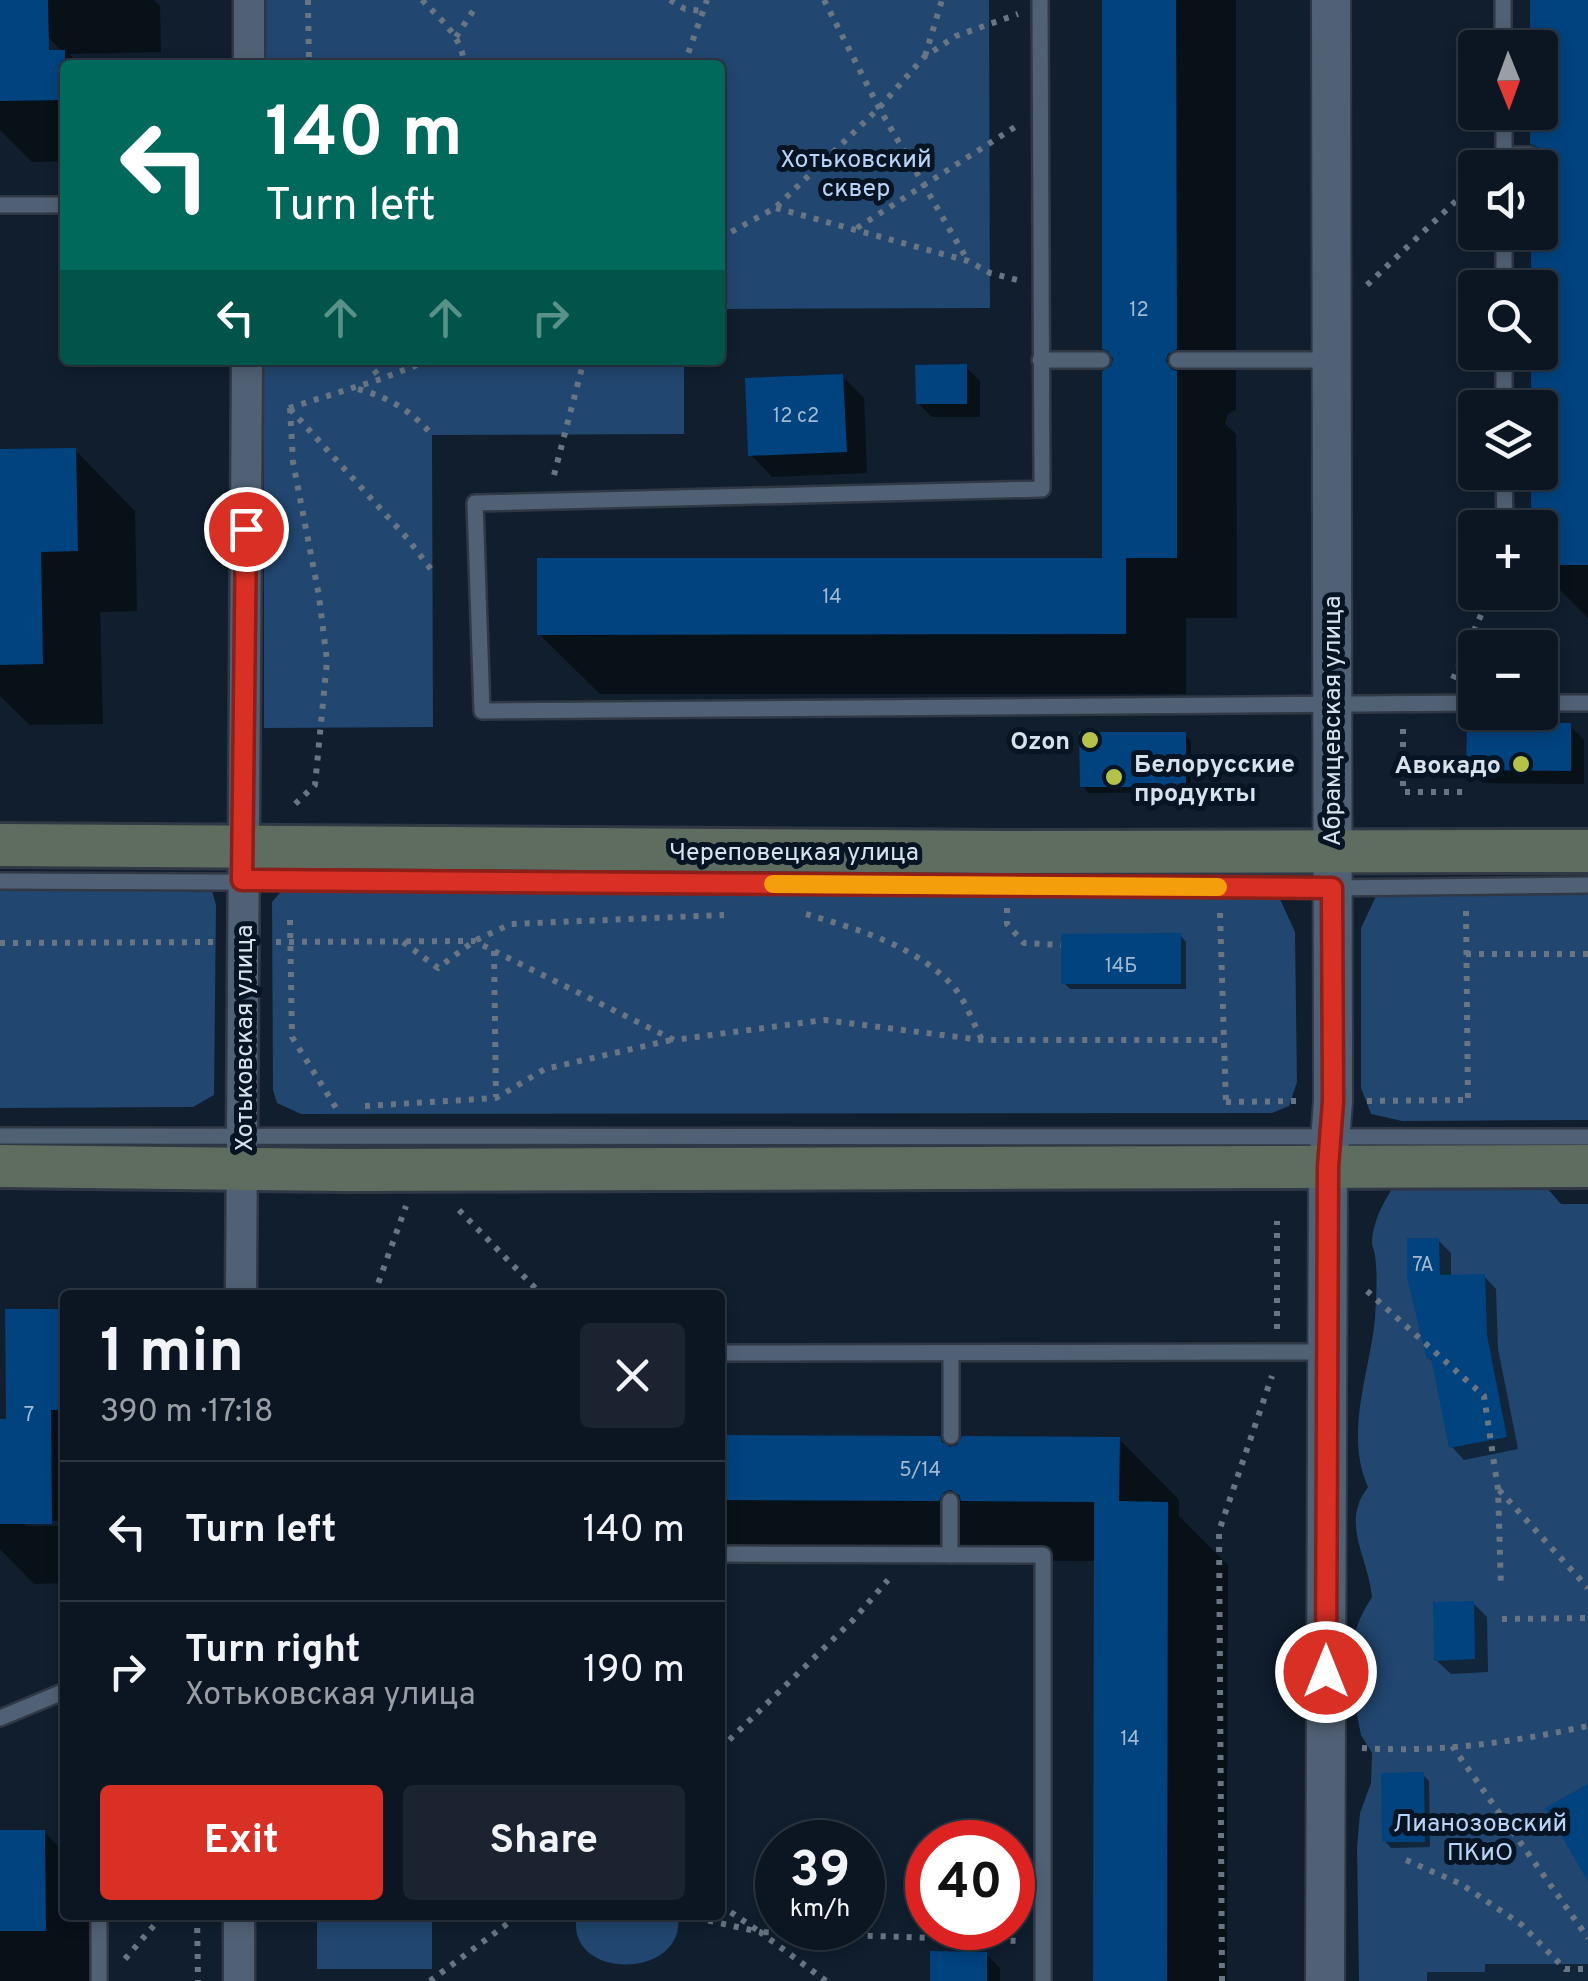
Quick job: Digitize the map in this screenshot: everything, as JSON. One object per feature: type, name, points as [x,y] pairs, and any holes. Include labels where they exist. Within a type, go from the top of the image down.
[{"type":"main road","name":"Череповецкая улица","points":[[0,844],[242,863],[1331,870],[1588,851]]},
{"type":"main road","points":[[0,1166],[243,1153],[1329,1152],[1588,1166]]},
{"type":"street","points":[[249,0],[249,60]]},
{"type":"street","name":"Абрамцевская улица","points":[[1325,1981],[1329,1152],[1333,1101],[1330,0]]},
{"type":"street","name":"Хотьковская улица","points":[[241,1290],[247,365]]},
{"type":"street","points":[[239,1920],[239,1981]]},
{"type":"lane","points":[[1503,0],[1503,30]]},
{"type":"lane","points":[[1040,3],[1042,489],[475,502],[482,710],[1458,704]]},
{"type":"lane","points":[[0,205],[60,205]]},
{"type":"lane","points":[[1040,360],[1102,360]]},
{"type":"lane","points":[[1177,360],[1331,360]]},
{"type":"lane","points":[[1558,703],[1588,703]]},
{"type":"lane","name":"Череповецкая улица","points":[[0,881],[242,863]]},
{"type":"lane","name":"Череповецкая улица","points":[[1331,870],[1588,885]]},
{"type":"lane","points":[[0,1136],[243,1153]]},
{"type":"lane","points":[[1329,1152],[1588,1137]]},
{"type":"lane","points":[[951,1436],[952,1352]]},
{"type":"lane","points":[[725,1353],[1330,1352]]},
{"type":"lane","points":[[950,1501],[950,1555]]},
{"type":"lane","points":[[725,1554],[1042,1555],[1043,1981]]},
{"type":"lane","points":[[0,1718],[60,1693]]},
{"type":"lane","points":[[98,1981],[99,1920]]},
{"type":"path","points":[[308,0],[309,60]]},
{"type":"path","points":[[422,0],[456,37],[464,49],[464,60]]},
{"type":"path","points":[[670,0],[703,12]]},
{"type":"path","points":[[686,60],[708,0]]},
{"type":"path","points":[[824,0],[878,108],[968,262]]},
{"type":"path","points":[[924,57],[942,0]]},
{"type":"path","points":[[725,235],[775,208],[878,108],[924,57],[956,36],[1040,3]]},
{"type":"path","points":[[456,37],[472,11]]},
{"type":"path","points":[[856,228],[1040,111]]},
{"type":"path","points":[[1331,320],[1458,198]]},
{"type":"path","points":[[775,208],[856,228],[1041,287]]},
{"type":"path","points":[[370,365],[381,379]]},
{"type":"path","points":[[290,408],[417,365]]},
{"type":"path","points":[[549,500],[583,365]]},
{"type":"path","points":[[355,388],[383,395],[418,419],[432,435]]},
{"type":"path","points":[[290,408],[407,538],[432,572]]},
{"type":"path","points":[[288,810],[315,786],[327,661],[319,596],[293,462],[290,408]]},
{"type":"path","points":[[1443,704],[1484,610]]},
{"type":"path","points":[[1403,704],[1404,792],[1464,792]]},
{"type":"path","points":[[1219,900],[1227,1112]]},
{"type":"path","points":[[1466,907],[1468,1120]]},
{"type":"path","points":[[798,912],[866,931],[921,960],[954,987],[982,1040]]},
{"type":"path","points":[[402,941],[438,968],[474,941],[512,924],[707,916]]},
{"type":"path","points":[[290,920],[292,1037],[341,1114]]},
{"type":"path","points":[[0,942],[474,941],[674,1040]]},
{"type":"path","points":[[494,951],[496,1098]]},
{"type":"path","points":[[1466,954],[1588,954]]},
{"type":"path","points":[[334,1107],[496,1098],[546,1069],[674,1040],[824,1020],[982,1040],[1223,1040]]},
{"type":"path","points":[[1355,1101],[1468,1100]]},
{"type":"path","points":[[1226,1102],[1294,1102]]},
{"type":"path","points":[[376,1290],[407,1205]]},
{"type":"path","points":[[454,1206],[537,1290]]},
{"type":"path","points":[[1222,1981],[1218,1531],[1255,1432],[1277,1351],[1277,1221]]},
{"type":"path","points":[[1368,1291],[1484,1396],[1498,1490],[1502,1587]]},
{"type":"path","points":[[1498,1490],[1588,1588]]},
{"type":"path","points":[[725,1744],[854,1619],[910,1554]]},
{"type":"path","points":[[1502,1619],[1588,1618]]},
{"type":"path","points":[[1326,1746],[1400,1750],[1506,1744],[1588,1726]]},
{"type":"path","points":[[1452,1746],[1588,1938]]},
{"type":"path","points":[[1406,1860],[1461,1884],[1522,1924],[1565,1969],[1588,1969]]},
{"type":"path","points":[[725,1908],[755,1929]]},
{"type":"path","points":[[117,1968],[159,1920]]},
{"type":"path","points":[[198,1920],[198,1981]]},
{"type":"path","points":[[430,1981],[512,1920]]},
{"type":"path","points":[[706,1920],[755,1931]]},
{"type":"path","points":[[885,1936],[1043,1942]]},
{"type":"path","points":[[784,1950],[826,1981]]},
{"type":"green space","name":"Хотьковский сквер","points":[[266,0],[989,0],[990,308],[725,309],[725,60],[265,60]]},
{"type":"green space","points":[[264,365],[684,365],[684,434],[432,435],[433,727],[264,728]]},
{"type":"green space","points":[[292,879],[1246,883],[1280,899],[1295,932],[1297,1082],[1289,1106],[1272,1113],[301,1114],[277,1103],[273,1090],[272,902]]},
{"type":"green space","points":[[200,882],[212,891],[216,905],[214,1095],[193,1107],[0,1108],[0,883]]},
{"type":"green space","points":[[1588,882],[1588,1120],[1402,1121],[1371,1114],[1361,1088],[1361,928],[1377,894]]},
{"type":"green space","name":"Лианозовский ПКиО","points":[[1400,1177],[1539,1179],[1561,1204],[1588,1204],[1588,1981],[1359,1981],[1357,1847],[1360,1813],[1371,1783],[1372,1753],[1361,1735],[1357,1715],[1365,1685],[1353,1676],[1352,1654],[1357,1625],[1372,1597],[1356,1527],[1360,1500],[1368,1487],[1361,1467],[1358,1424],[1375,1318],[1373,1232]]},
{"type":"green space","points":[[317,1920],[432,1920],[432,1969],[317,1969]]},
{"type":"green space","points":[[577,1920],[678,1920],[676,1937],[664,1952],[646,1961],[605,1961],[588,1952],[578,1937]]},
{"type":"building","points":[[0,0],[48,0],[49,50],[65,50],[65,60],[60,60],[60,100],[0,101]]},
{"type":"building","points":[[1102,0],[1176,0],[1177,349],[1168,354],[1166,361],[1177,371],[1177,558],[1126,558],[1126,634],[537,635],[537,558],[1102,558],[1102,371],[1111,366],[1113,359],[1102,349]]},
{"type":"building","points":[[1530,0],[1588,0],[1588,565],[1558,565],[1558,510],[1531,510],[1531,490],[1558,490],[1558,390],[1531,390],[1531,370],[1558,370],[1558,270],[1531,270],[1531,250],[1558,250],[1558,150],[1538,150],[1530,144],[1530,130],[1558,130],[1558,30],[1530,30]]},
{"type":"building","points":[[967,364],[967,404],[916,404],[915,365]]},
{"type":"building","points":[[843,374],[847,452],[748,456],[745,378]]},
{"type":"building","points":[[76,448],[78,551],[41,552],[43,664],[0,665],[0,449]]},
{"type":"building","points":[[1558,723],[1571,723],[1571,771],[1466,770],[1467,730],[1558,730]]},
{"type":"building","points":[[1079,732],[1186,732],[1186,787],[1080,787]]},
{"type":"building","points":[[1181,933],[1181,984],[1061,984],[1061,934]]},
{"type":"building","points":[[1407,1238],[1439,1238],[1440,1275],[1485,1274],[1487,1335],[1507,1437],[1449,1448],[1431,1358],[1427,1360],[1407,1278]]},
{"type":"building","points":[[5,1309],[60,1309],[60,1410],[51,1410],[52,1524],[0,1524],[0,1419],[6,1419]]},
{"type":"building","points":[[725,1435],[940,1436],[950,1447],[957,1445],[962,1436],[1120,1437],[1119,1501],[1168,1502],[1167,1981],[1093,1981],[1094,1502],[961,1501],[951,1490],[944,1492],[939,1501],[725,1500]]},
{"type":"building","points":[[1474,1601],[1475,1659],[1434,1661],[1433,1602]]},
{"type":"building","points":[[1424,1772],[1425,1842],[1382,1842],[1381,1773]]},
{"type":"building","points":[[1588,1784],[1588,1881],[1545,1808]]},
{"type":"building","points":[[0,1830],[45,1830],[46,1931],[0,1931]]},
{"type":"building","points":[[930,1951],[987,1952],[987,1981],[930,1981]]},
{"type":"slow traffic","points":[[773,884],[1218,887]]},
{"type":"place","name":"Ozon","points":[[1090,740]]},
{"type":"place","name":"Авокадо","points":[[1521,764]]},
{"type":"place","name":"Белорусские продукты","points":[[1114,777]]},
{"type":"route","points":[[246,529],[242,880],[1332,888],[1326,1672]]}]
